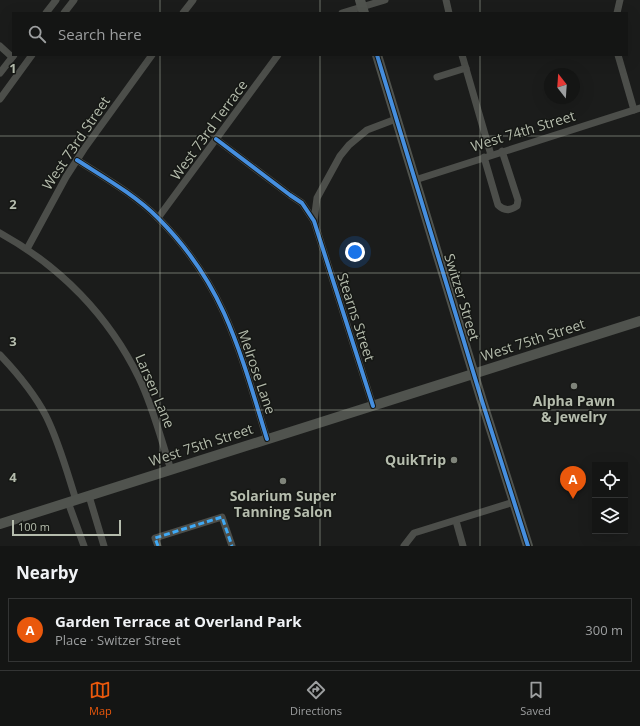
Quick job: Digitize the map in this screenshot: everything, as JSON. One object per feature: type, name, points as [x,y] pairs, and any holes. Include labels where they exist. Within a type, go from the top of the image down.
[{"type":"main road","name":"Switzer Street","points":[[377,56],[528,546]]},
{"type":"main road","name":"West 75th Street","points":[[0,524],[640,321]]},
{"type":"street","points":[[47,12],[56,0]]},
{"type":"street","points":[[65,12],[74,0]]},
{"type":"street","points":[[184,12],[193,0]]},
{"type":"street","points":[[345,12],[385,0]]},
{"type":"street","points":[[446,0],[449,12]]},
{"type":"street","points":[[617,12],[620,0]]},
{"type":"street","points":[[0,46],[12,55]]},
{"type":"street","points":[[0,73],[13,56]]},
{"type":"street","points":[[0,99],[31,56]]},
{"type":"street","name":"West 73rd Street","points":[[27,249],[66,177],[151,56]]},
{"type":"street","name":"West 73rd Terrace","points":[[158,218],[277,56]]},
{"type":"street","points":[[462,56],[491,155]]},
{"type":"street","points":[[618,56],[637,109]]},
{"type":"street","points":[[437,77],[466,68]]},
{"type":"street","name":"West 74th Street","points":[[415,180],[637,109]]},
{"type":"street","points":[[314,221],[316,198],[348,145],[367,130],[396,119]]},
{"type":"street","name":"Stearns Street","points":[[216,139],[302,203],[314,221],[373,406]]},
{"type":"street","points":[[484,157],[498,205],[506,210],[511,209],[517,206],[518,200],[502,151]]},
{"type":"street","name":"Melrose Lane","points":[[77,160],[113,182],[158,218],[197,264],[224,312],[267,439]]},
{"type":"street","name":"Larsen Lane","points":[[0,233],[27,249],[50,266],[91,306],[111,331],[128,358],[146,396],[171,470]]},
{"type":"street","points":[[0,355],[16,371],[29,388],[47,418],[56,440],[84,546]]},
{"type":"street","points":[[89,496],[104,546]]},
{"type":"street","points":[[404,546],[414,533],[514,502]]},
{"type":"street","points":[[158,546],[155,538],[222,516],[232,546]]},
{"type":"street","points":[[456,521],[463,546]]},
{"type":"marked path","points":[[158,546],[155,538],[222,517],[232,546]]},
{"type":"cycle path","points":[[377,56],[482,401],[528,546]]},
{"type":"cycle path","points":[[216,139],[302,203],[314,221],[373,406]]},
{"type":"cycle path","points":[[77,160],[140,202],[168,228],[195,262],[211,287],[224,313],[247,375],[267,439]]},
{"type":"place","name":"Alpha Pawn & Jewelry","points":[[574,386]]},
{"type":"place","name":"QuikTrip","points":[[454,460]]},
{"type":"place","name":"Solarium Super Tanning Salon","points":[[283,481]]},
{"type":"place","name":"Garden Terrace at Overland Park","points":[[573,499]]}]
